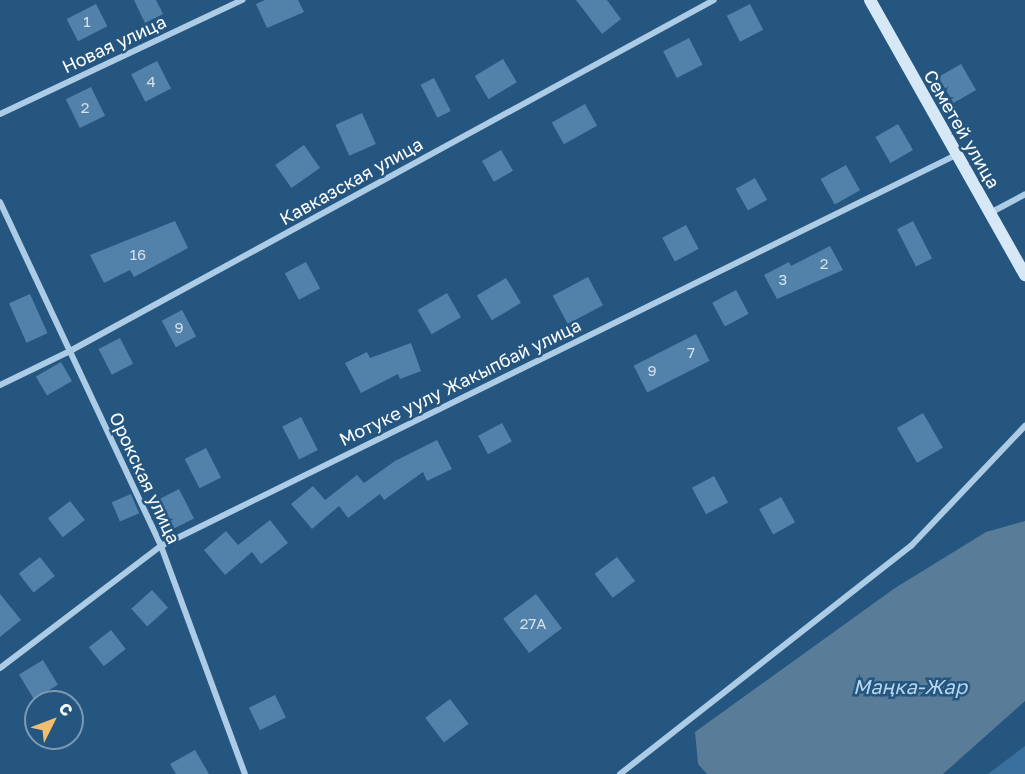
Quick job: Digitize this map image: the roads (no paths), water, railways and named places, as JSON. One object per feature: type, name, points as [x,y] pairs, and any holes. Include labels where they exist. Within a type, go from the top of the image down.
[{"type":"street","name":"Новая улица","points":[[0,114],[242,0]]},
{"type":"street","name":"Кавказская улица","points":[[0,384],[70,351],[714,0]]},
{"type":"street","name":"Семетей улица","points":[[870,0],[954,156],[1025,275]]},
{"type":"street","name":"Мотуке уулу Жакыпбай улица","points":[[0,668],[161,546],[954,156]]},
{"type":"street","points":[[990,213],[1025,194]]},
{"type":"street","name":"Орокская улица","points":[[0,202],[161,546],[245,774]]},
{"type":"street","points":[[620,774],[911,546],[1025,426]]},
{"type":"water","name":"Маңка-Жар","points":[[1025,521],[1025,701],[943,774],[707,774],[698,764],[695,732],[895,588],[986,532]]}]
